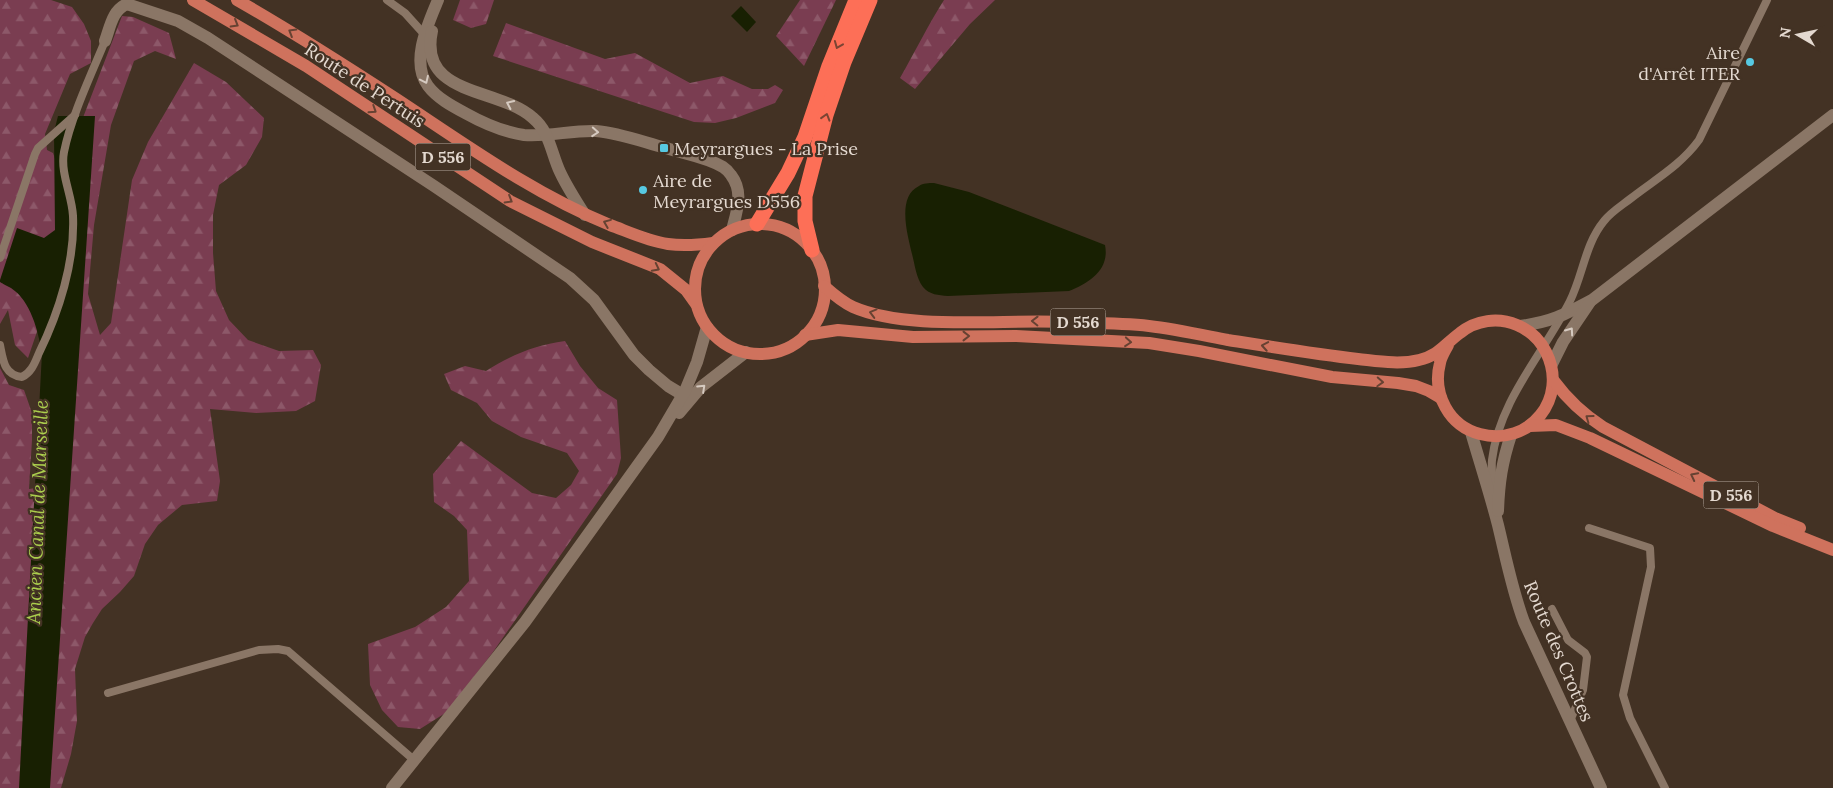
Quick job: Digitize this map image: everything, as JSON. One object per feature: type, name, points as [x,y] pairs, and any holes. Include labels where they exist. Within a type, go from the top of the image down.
[{"type":"highway","points":[[757,224],[788,174],[805,137],[829,66],[856,0]]},
{"type":"highway","points":[[812,250],[805,221],[805,196],[829,106],[844,62],[870,0]]},
{"type":"main road","name":"Route de Pertuis","points":[[193,0],[306,66],[510,200],[592,242],[660,269],[686,290],[696,304]]},
{"type":"main road","name":"Route de Pertuis","points":[[237,0],[309,43],[498,167],[585,215],[651,240],[676,244],[699,245],[713,243]]},
{"type":"main road","points":[[757,224],[778,226],[797,235],[812,250],[823,273],[824,286],[820,313],[805,335],[788,347],[767,353],[746,352],[724,343],[707,327],[696,304],[694,287],[697,271],[703,256],[713,243],[732,230],[744,225],[757,224]]},
{"type":"main road","name":"D 556","points":[[824,286],[852,307],[884,316],[910,319],[1150,326],[1314,354],[1380,361],[1419,360],[1433,355],[1448,345]]},
{"type":"main road","points":[[1488,321],[1504,321],[1520,326],[1540,341],[1552,364],[1554,381],[1551,398],[1542,414],[1530,426],[1511,435],[1491,437],[1471,432],[1458,424],[1440,398],[1437,380],[1440,362],[1448,345],[1459,333],[1473,325],[1488,321]]},
{"type":"main road","name":"D 556","points":[[805,335],[838,330],[913,337],[1016,336],[1149,344],[1200,351],[1332,377],[1416,386],[1429,390],[1440,398]]},
{"type":"main road","name":"D 556","points":[[1554,381],[1570,401],[1603,428],[1775,518],[1833,542]]},
{"type":"main road","name":"D 556","points":[[1530,426],[1556,425],[1590,438],[1773,526],[1833,550]]},
{"type":"street","points":[[438,0],[431,35],[431,52],[434,66],[444,77],[455,84],[512,104],[533,117],[547,135],[566,186],[585,215]]},
{"type":"street","points":[[438,0],[424,34],[422,75],[428,87],[446,102],[478,120],[509,132],[526,135],[547,135],[569,131],[597,131],[623,136],[707,160],[725,168],[732,176],[738,190],[739,201],[732,230]]},
{"type":"street","points":[[105,41],[115,13],[121,6],[127,4],[178,21],[208,38],[426,180],[570,278],[594,300],[639,360],[668,386],[683,395]]},
{"type":"street","points":[[1520,326],[1561,317],[1592,300],[1833,115]]},
{"type":"street","points":[[1552,364],[1563,342],[1592,300]]},
{"type":"street","points":[[392,788],[525,622],[658,437],[683,395],[697,362],[707,327]]},
{"type":"street","points":[[658,437],[701,387],[746,352]]},
{"type":"street","points":[[1471,432],[1497,524]]},
{"type":"street","points":[[1497,524],[1498,483],[1511,435]]},
{"type":"street","name":"Route des Crottes","points":[[1497,524],[1516,600],[1524,622],[1601,788]]},
{"type":"lane","points":[[387,0],[405,13],[424,34]]},
{"type":"lane","points":[[1497,524],[1492,462],[1498,436],[1506,413],[1525,374],[1561,317],[1577,286],[1594,235],[1614,211],[1689,154],[1699,140],[1767,0]]},
{"type":"lane","points":[[0,345],[7,369],[13,375],[22,377],[31,369],[48,335],[63,288],[71,252],[73,216],[64,170],[64,155],[76,113],[105,41]]},
{"type":"lane","points":[[0,258],[38,148],[76,113]]},
{"type":"lane","points":[[1589,528],[1650,548],[1651,567],[1623,695],[1630,718],[1665,788]]},
{"type":"lane","points":[[1552,609],[1566,637],[1585,653],[1587,657],[1583,690],[1570,720]]},
{"type":"lane","points":[[108,693],[259,650],[278,649],[288,651],[414,760]]},
{"type":"green space","points":[[0,0],[51,0],[72,7],[84,24],[91,41],[91,63],[70,74],[45,134],[47,150],[53,153],[58,167],[64,202],[42,317],[28,358],[15,345],[8,310],[0,324]]},
{"type":"green space","points":[[460,0],[494,0],[486,24],[471,28],[453,20]]},
{"type":"green space","points":[[800,0],[836,0],[804,66],[776,36]]},
{"type":"green space","points":[[944,0],[995,0],[970,24],[915,89],[900,78]]},
{"type":"green space","points":[[122,16],[133,17],[169,33],[176,59],[155,51],[134,61],[111,125],[94,225],[88,294],[100,335],[111,323],[132,180],[148,142],[194,63],[226,82],[264,118],[262,137],[246,165],[219,185],[213,215],[216,291],[229,320],[248,340],[279,351],[313,350],[321,365],[315,401],[296,411],[256,413],[210,409],[220,481],[217,501],[182,505],[158,525],[145,544],[134,576],[102,609],[85,637],[75,669],[77,721],[71,754],[61,788],[0,788],[0,368],[9,385],[24,390],[32,413],[29,489],[36,488],[74,141]]},
{"type":"green space","points":[[506,23],[605,59],[635,53],[690,83],[723,76],[752,89],[768,89],[775,85],[783,90],[775,103],[736,118],[715,123],[694,122],[493,56]]},
{"type":"green space","points":[[565,341],[580,366],[598,388],[617,400],[621,458],[617,474],[493,652],[447,712],[420,729],[398,727],[382,710],[370,685],[368,644],[415,627],[446,607],[469,581],[467,530],[454,516],[434,502],[433,474],[461,441],[532,493],[556,498],[571,485],[579,471],[567,453],[521,437],[492,421],[477,403],[451,390],[444,374],[465,366],[486,371],[524,352],[544,345]]},
{"type":"water","points":[[741,6],[756,22],[747,32],[731,16]]},
{"type":"water","name":"Ancien Canal de Marseille","points":[[58,116],[95,116],[50,788],[19,788],[42,353],[36,326],[29,308],[18,294],[0,282],[0,280],[17,228],[44,238],[55,230],[54,132]]},
{"type":"water","points":[[934,183],[969,192],[1105,245],[1106,254],[1104,262],[1090,280],[1069,291],[948,296],[928,292],[919,280],[916,271],[905,217],[908,199],[912,191],[922,184]]},
{"type":"place","name":"Aire d'Arrêt ITER","points":[[1750,62]]},
{"type":"place","name":"Meyrargues - La Prise","points":[[664,148]]},
{"type":"place","name":"Aire de Meyrargues D556","points":[[643,190]]}]
